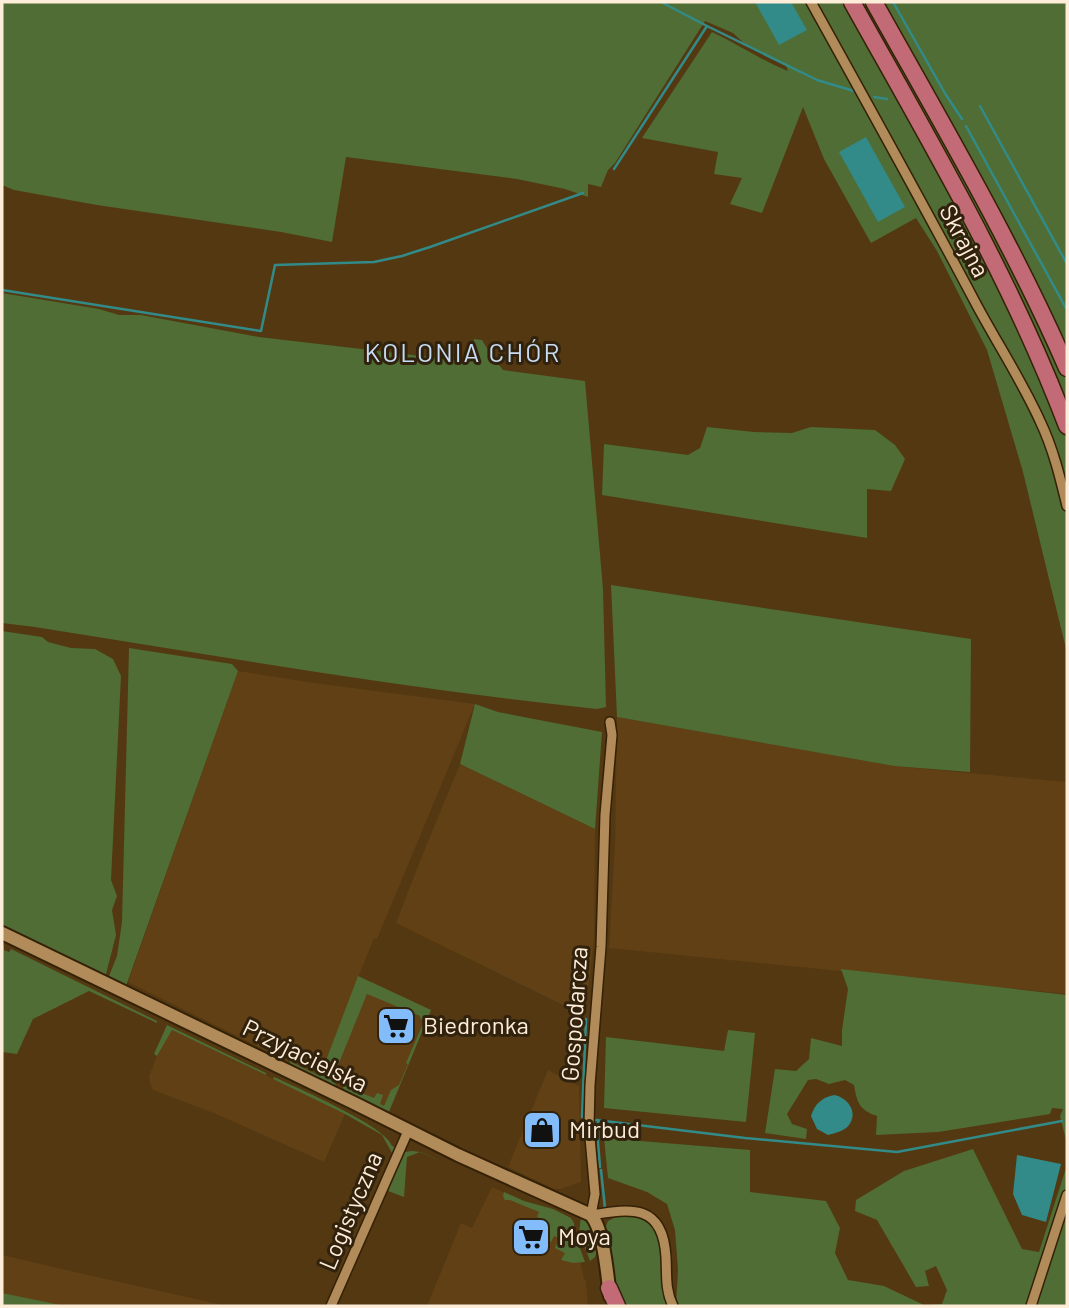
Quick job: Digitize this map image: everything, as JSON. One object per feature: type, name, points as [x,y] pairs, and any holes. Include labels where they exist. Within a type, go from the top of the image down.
[{"type":"highway","points":[[852,2],[1006,285],[1067,426]]},
{"type":"highway","points":[[874,2],[996,223],[1067,368]]},
{"type":"highway","points":[[609,1287],[615,1306]]},
{"type":"street","name":"Skrajna","points":[[811,2],[1041,422],[1057,465],[1067,506]]},
{"type":"street","name":"Gospodarcza","points":[[609,1287],[599,1231],[591,1215],[595,1194],[589,1126],[601,947],[605,815],[612,735],[610,722]]},
{"type":"street","name":"Przyjacielska","points":[[2,933],[408,1131],[591,1215]]},
{"type":"street","name":"Logistyczna","points":[[331,1306],[408,1131]]},
{"type":"street","points":[[1031,1306],[1067,1195]]},
{"type":"street","points":[[591,1215],[634,1211],[653,1220],[664,1240],[666,1282],[673,1306]]},
{"type":"shaded area","points":[[238,671],[475,704],[377,939],[374,938],[320,1077],[128,982]]},
{"type":"shaded area","points":[[617,717],[894,766],[1067,782],[1067,994],[609,948],[615,842]]},
{"type":"shaded area","points":[[460,764],[595,829],[594,938],[585,1016],[396,923]]},
{"type":"shaded area","points":[[372,982],[431,1010],[389,1112],[330,1083]]},
{"type":"shaded area","points":[[172,1029],[345,1114],[324,1162],[216,1114],[153,1090],[149,1076]]},
{"type":"shaded area","points":[[548,1070],[579,1086],[581,1182],[560,1189],[554,1189],[508,1167]]},
{"type":"shaded area","points":[[492,1187],[535,1207],[559,1222],[580,1260],[586,1281],[588,1306],[427,1306],[461,1223],[472,1228]]},
{"type":"shaded area","points":[[2,1255],[75,1272],[227,1306],[2,1306]]},
{"type":"green space","points":[[2,2],[1067,2],[1067,653],[1023,472],[987,350],[937,251],[916,218],[871,243],[824,159],[803,107],[762,213],[730,204],[742,178],[714,174],[718,152],[642,138],[712,32],[788,71],[786,66],[746,45],[733,33],[705,21],[608,170],[601,187],[588,184],[588,197],[565,189],[517,179],[346,157],[332,242],[97,205],[14,190],[2,185]]},
{"type":"green space","points":[[2,293],[259,337],[464,361],[474,348],[474,339],[482,340],[503,370],[585,381],[603,589],[606,707],[597,709],[456,692],[2,623]]},
{"type":"green space","points":[[707,427],[792,433],[811,427],[875,430],[895,445],[905,459],[891,491],[867,489],[867,538],[602,495],[604,444],[688,455],[700,448]]},
{"type":"green space","points":[[611,585],[971,639],[970,772],[894,766],[617,717]]},
{"type":"green space","points":[[2,631],[42,637],[48,642],[71,648],[95,649],[113,659],[121,676],[111,880],[117,896],[112,910],[116,935],[103,977],[2,928]]},
{"type":"green space","points":[[129,648],[232,664],[238,671],[126,986],[109,976],[117,956],[122,922]]},
{"type":"green space","points":[[475,704],[498,712],[602,732],[595,829],[460,764]]},
{"type":"green space","points":[[2,945],[4,950],[9,952],[11,949],[157,1023],[89,991],[33,1019],[17,1054],[2,1052]]},
{"type":"green space","points":[[841,969],[1067,995],[1067,1144],[1060,1116],[1063,1109],[1052,1108],[1050,1114],[938,1132],[876,1135],[877,1116],[863,1108],[858,1101],[854,1085],[845,1080],[829,1084],[816,1079],[808,1080],[787,1114],[792,1124],[807,1129],[806,1139],[765,1133],[775,1069],[796,1071],[809,1059],[811,1038],[842,1046],[848,989]]},
{"type":"green space","points":[[358,976],[431,1010],[388,1114],[345,1094],[343,1087],[351,1082],[349,1088],[374,1098],[377,1093],[383,1095],[380,1104],[384,1106],[391,1090],[399,1085],[408,1064],[406,1063],[424,1021],[420,1016],[367,994],[337,1068],[342,1071],[335,1085],[331,1086],[290,1065],[290,1059],[291,1062],[320,1076]]},
{"type":"green space","points":[[167,1025],[266,1075],[172,1030],[157,1056],[154,1054]]},
{"type":"green space","points":[[728,1030],[755,1033],[746,1122],[604,1108],[606,1037],[724,1051]]},
{"type":"green space","points":[[274,1077],[374,1128],[386,1138],[392,1146],[395,1147],[392,1153],[382,1135],[273,1079]]},
{"type":"green space","points":[[604,1138],[750,1150],[750,1192],[826,1201],[840,1228],[835,1253],[848,1280],[884,1286],[924,1305],[942,1304],[947,1290],[936,1266],[925,1271],[929,1286],[916,1287],[877,1220],[855,1211],[856,1200],[904,1171],[973,1149],[1022,1249],[1039,1252],[1067,1165],[1067,1306],[676,1306],[678,1270],[675,1230],[667,1204],[647,1192],[608,1178]]},
{"type":"green space","points":[[412,1151],[421,1152],[448,1164],[420,1152],[407,1157],[404,1197],[388,1191],[405,1152]]},
{"type":"green space","points":[[504,1192],[571,1218],[585,1262],[561,1260],[565,1253],[555,1248],[559,1238],[554,1236],[551,1242],[544,1237],[545,1232],[533,1226],[535,1223],[541,1225],[543,1219],[537,1217],[539,1212],[505,1200]]},
{"type":"green space","points":[[618,1216],[635,1217],[647,1222],[654,1229],[658,1239],[663,1290],[668,1306],[622,1306],[604,1231],[608,1221]]},
{"type":"green space","points":[[581,1217],[589,1225],[596,1240],[597,1251],[590,1261],[579,1232]]},
{"type":"green space","points":[[2,1293],[65,1306],[2,1306]]},
{"type":"water","points":[[755,2],[791,2],[807,30],[779,45]]},
{"type":"water","points":[[866,137],[905,207],[878,222],[839,152]]},
{"type":"water","points":[[834,1095],[847,1102],[853,1115],[847,1127],[828,1135],[817,1129],[811,1116],[819,1102]]},
{"type":"water","points":[[1017,1155],[1061,1164],[1046,1222],[1022,1215],[1013,1194]]},
{"type":"waterway","points":[[661,2],[707,26]]},
{"type":"waterway","points":[[893,2],[962,119]]},
{"type":"waterway","points":[[614,169],[707,26],[817,80],[854,91]]},
{"type":"waterway","points":[[874,97],[887,99]]},
{"type":"waterway","points":[[980,106],[1067,264]]},
{"type":"waterway","points":[[966,126],[1067,310]]},
{"type":"waterway","points":[[2,290],[261,331],[275,265],[374,262],[402,256],[583,193]]},
{"type":"waterway","points":[[582,1117],[586,1019]]},
{"type":"waterway","points":[[596,1120],[745,1138],[897,1152],[1062,1121]]},
{"type":"waterway","points":[[598,1120],[600,1167]]},
{"type":"waterway","points":[[601,1170],[605,1208]]},
{"type":"place","name":"Biedronka","points":[[396,1026]]},
{"type":"place","name":"Mirbud","points":[[542,1130]]},
{"type":"place","name":"Moya","points":[[531,1237]]},
{"type":"district","name":"KOLONIA CHÓR","points":[[463,353]]}]
